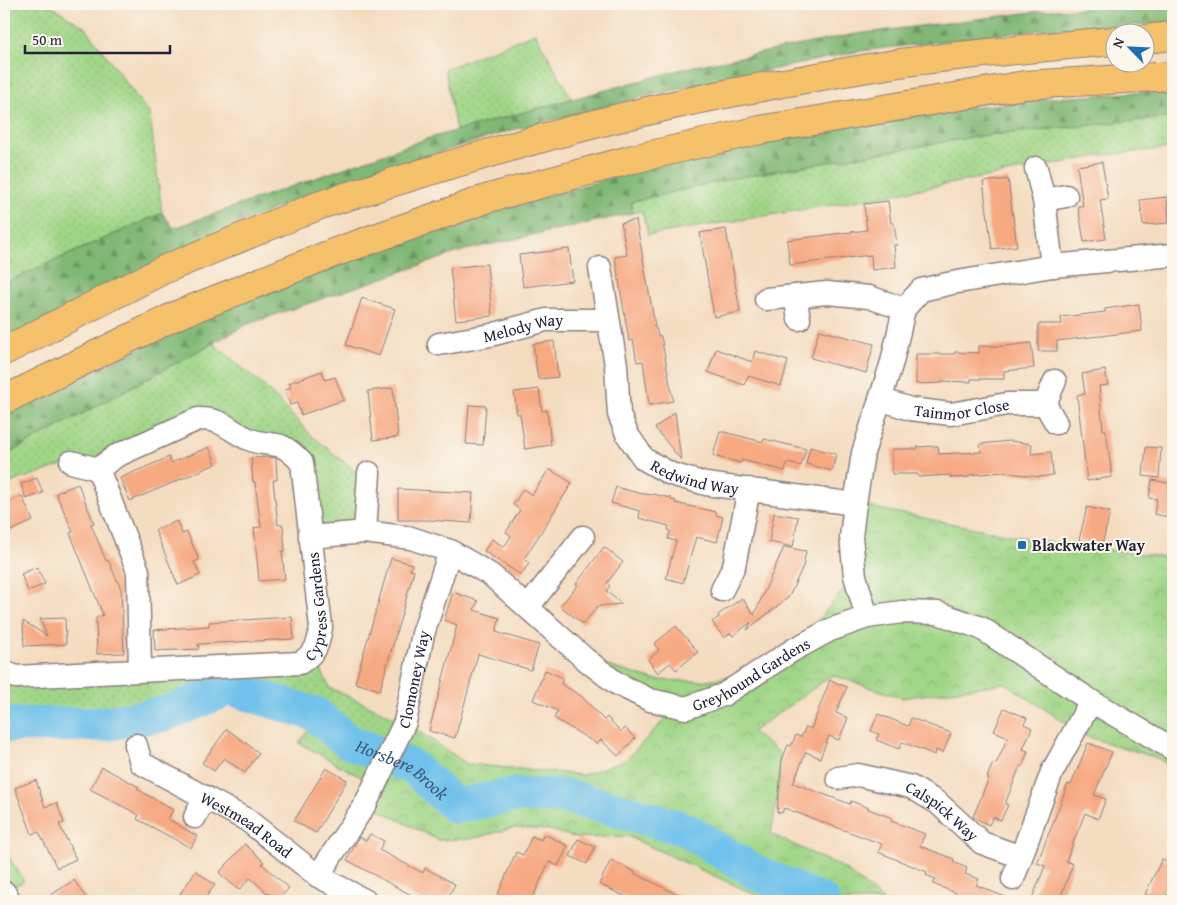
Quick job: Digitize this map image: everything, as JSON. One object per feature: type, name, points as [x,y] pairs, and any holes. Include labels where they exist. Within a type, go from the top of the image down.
[{"type":"highway","points":[[1154,37],[1173,36]]},
{"type":"highway","points":[[4,351],[163,270],[320,205],[465,159],[617,119],[745,90],[906,62],[1104,42]]},
{"type":"highway","points":[[4,400],[177,315],[334,253],[489,198],[633,159],[760,130],[1026,85],[1173,76]]},
{"type":"street","points":[[1036,168],[1044,200],[1052,266]]},
{"type":"street","points":[[1044,200],[1066,196]]},
{"type":"street","points":[[867,617],[855,576],[851,537],[863,453],[892,362],[904,309],[921,290],[952,283],[1052,266],[1173,255]]},
{"type":"street","name":"Redwind Way","points":[[600,268],[616,365],[619,414],[627,434],[644,459],[671,474],[706,484],[855,504]]},
{"type":"street","points":[[766,300],[827,293],[869,297],[904,309]]},
{"type":"street","points":[[796,296],[799,318]]},
{"type":"street","name":"Melody Way","points":[[452,347],[546,320],[608,320]]},
{"type":"street","name":"Tainmor Close","points":[[880,399],[910,409],[952,414],[1007,404],[1051,413],[1055,381]]},
{"type":"street","name":"Cypress Gardens","points":[[4,672],[16,677],[300,663],[313,654],[318,644],[321,627],[302,463],[292,452],[280,445],[263,444],[248,439],[222,422],[210,419],[198,420],[116,456],[98,469]]},
{"type":"street","points":[[71,462],[98,469],[138,571],[140,670]]},
{"type":"street","points":[[365,532],[371,472]]},
{"type":"street","points":[[722,590],[743,569],[749,489]]},
{"type":"street","name":"Greyhound Gardens","points":[[310,537],[365,532],[411,538],[450,552],[491,575],[585,659],[616,683],[650,700],[686,708],[723,695],[793,650],[830,630],[867,617],[902,612],[938,613],[981,628],[1091,701],[1173,749]]},
{"type":"street","points":[[528,607],[584,537]]},
{"type":"street","name":"Clomoney Way","points":[[318,876],[366,803],[405,722],[423,634],[450,552]]},
{"type":"street","points":[[1013,878],[1052,772],[1091,701]]},
{"type":"street","name":"Westmead Road","points":[[136,745],[141,763],[200,807],[246,820],[318,876],[366,901]]},
{"type":"street","name":"Calspick Way","points":[[854,770],[911,787],[938,803],[982,843],[1021,857]]},
{"type":"green space","points":[[4,4],[48,4],[86,28],[150,115],[162,213],[4,283]]},
{"type":"green space","points":[[1173,5],[1173,23],[1104,22],[1104,26],[1047,29],[860,51],[634,99],[512,130],[333,185],[201,239],[4,342],[4,283],[162,213],[174,228],[426,139],[690,67],[856,34],[1050,10]]},
{"type":"green space","points":[[535,33],[572,99],[456,131],[445,69]]},
{"type":"green space","points":[[1173,90],[1173,117],[979,136],[734,178],[631,202],[633,213],[465,250],[248,324],[4,456],[4,418],[36,399],[244,298],[480,215],[642,169],[854,122],[1041,99]]},
{"type":"green space","points":[[1173,117],[1173,148],[1104,155],[850,202],[648,235],[642,211],[633,213],[631,202],[734,178],[979,136]]},
{"type":"green space","points":[[213,343],[265,387],[312,436],[359,474],[365,532],[310,537],[302,463],[222,422],[116,456],[71,462],[4,485],[4,456]]},
{"type":"green space","points":[[855,504],[1039,541],[1173,558],[1173,768],[1157,758],[1085,736],[1005,683],[903,698],[832,675],[752,732],[780,753],[779,788],[771,834],[845,869],[884,901],[769,901],[627,836],[577,838],[550,830],[514,828],[470,839],[438,840],[366,803],[405,722],[467,764],[583,775],[626,760],[665,719],[650,700],[585,659],[654,680],[700,681],[758,672],[793,650],[855,576]]},
{"type":"green space","points":[[313,654],[330,688],[405,722],[375,785],[299,743],[309,729],[233,703],[136,731],[4,732],[4,672]]},
{"type":"green space","points":[[4,849],[24,881],[4,892]]},
{"type":"building","points":[[1102,162],[1108,199],[1100,200],[1106,239],[1084,242],[1078,206],[1083,206],[1077,166]]},
{"type":"building","points":[[1008,179],[1017,246],[992,249],[983,182]]},
{"type":"building","points":[[1167,197],[1169,223],[1143,225],[1140,200]]},
{"type":"building","points":[[888,201],[897,245],[894,245],[896,267],[872,270],[871,255],[790,265],[787,240],[867,230],[864,204]]},
{"type":"building","points":[[636,220],[655,326],[653,326],[656,328],[658,336],[661,336],[673,401],[649,405],[643,361],[637,362],[633,340],[629,341],[615,257],[627,255],[621,223]]},
{"type":"building","points":[[726,229],[740,312],[714,317],[700,233]]},
{"type":"building","points":[[569,249],[573,281],[523,287],[519,255]]},
{"type":"building","points":[[487,264],[492,316],[456,320],[450,268]]},
{"type":"building","points":[[362,298],[395,309],[379,356],[346,345]]},
{"type":"building","points":[[1139,304],[1142,331],[1057,341],[1057,351],[1038,351],[1038,324],[1062,324],[1061,317],[1105,312],[1105,309]]},
{"type":"building","points":[[819,330],[874,344],[866,373],[811,358]]},
{"type":"building","points":[[554,341],[558,377],[538,379],[533,344]]},
{"type":"building","points":[[1031,343],[1034,368],[1004,371],[1004,379],[971,379],[971,382],[942,381],[942,383],[916,384],[916,354],[979,353],[979,346]]},
{"type":"building","points":[[716,349],[752,362],[755,351],[788,361],[781,386],[748,376],[744,385],[708,372]]},
{"type":"building","points":[[1105,370],[1108,385],[1099,386],[1103,430],[1106,430],[1112,477],[1087,481],[1077,395],[1085,394],[1082,374]]},
{"type":"building","points":[[322,371],[325,380],[335,377],[344,400],[301,415],[297,403],[290,405],[285,390],[291,387],[289,383]]},
{"type":"building","points":[[393,388],[398,437],[373,440],[368,391]]},
{"type":"building","points":[[539,389],[542,411],[547,410],[551,445],[525,449],[520,414],[517,414],[514,392]]},
{"type":"building","points":[[469,405],[486,406],[483,445],[466,444]]},
{"type":"building","points":[[675,412],[681,460],[655,428]]},
{"type":"building","points":[[720,431],[763,442],[764,439],[806,449],[801,466],[787,463],[785,471],[742,460],[741,463],[713,456]]},
{"type":"building","points":[[1010,441],[1032,444],[1031,454],[1051,452],[1053,475],[1039,477],[1003,472],[951,478],[950,475],[918,477],[918,474],[892,474],[892,449],[917,449],[917,447],[938,446],[939,454],[981,452],[980,444]]},
{"type":"building","points":[[209,447],[216,464],[130,501],[120,478],[169,457],[171,463]]},
{"type":"building","points":[[810,447],[836,454],[832,471],[806,464]]},
{"type":"building","points":[[1146,447],[1161,448],[1159,478],[1143,476]]},
{"type":"building","points":[[251,458],[276,458],[277,480],[273,480],[278,525],[283,525],[285,551],[282,551],[285,579],[259,581],[254,528],[261,527]]},
{"type":"building","points":[[549,469],[572,483],[524,559],[529,563],[521,575],[484,551],[492,539],[504,547],[511,536],[506,532],[520,510],[513,505],[523,489],[532,495]]},
{"type":"building","points":[[37,478],[43,493],[26,499],[21,484]]},
{"type":"building","points":[[1152,480],[1173,484],[1173,518],[1154,514],[1157,499],[1149,498]]},
{"type":"building","points":[[78,484],[94,523],[91,524],[106,561],[108,560],[121,589],[124,653],[97,654],[96,618],[103,615],[70,533],[73,532],[56,493]]},
{"type":"building","points":[[616,487],[638,493],[671,498],[671,500],[676,501],[675,503],[716,512],[716,515],[723,517],[717,542],[696,537],[683,583],[666,578],[676,541],[668,539],[669,526],[639,518],[640,511],[611,503]]},
{"type":"building","points":[[398,489],[473,493],[471,523],[398,520]]},
{"type":"building","points":[[22,496],[33,521],[4,534],[4,504]]},
{"type":"building","points":[[1087,507],[1110,512],[1102,545],[1079,540]]},
{"type":"building","points":[[774,513],[798,517],[793,547],[769,542]]},
{"type":"building","points":[[177,521],[182,534],[187,532],[199,560],[194,562],[200,575],[178,585],[155,530]]},
{"type":"building","points":[[604,547],[623,562],[607,583],[610,586],[606,591],[622,604],[598,606],[583,624],[560,606],[578,585],[576,584]]},
{"type":"building","points":[[784,547],[806,551],[803,566],[789,597],[747,630],[751,622],[733,636],[731,633],[724,638],[712,622],[719,617],[718,615],[742,598],[754,615]]},
{"type":"building","points":[[391,558],[412,564],[410,570],[414,571],[380,690],[355,683]]},
{"type":"building","points":[[37,567],[45,584],[28,591],[21,574]]},
{"type":"building","points":[[453,592],[478,601],[474,610],[500,618],[496,632],[539,645],[531,670],[478,654],[455,738],[429,731],[457,625],[444,620]]},
{"type":"building","points":[[292,617],[294,639],[198,644],[199,649],[155,651],[154,630],[209,626],[209,622]]},
{"type":"building","points":[[65,618],[66,644],[24,646],[23,621],[47,636],[40,619]]},
{"type":"building","points":[[676,626],[698,652],[676,670],[670,663],[658,673],[648,660],[659,650],[654,644]]},
{"type":"building","points":[[545,670],[563,678],[561,684],[581,696],[604,720],[607,717],[621,732],[625,728],[635,738],[618,756],[601,740],[597,744],[554,718],[558,711],[533,700]]},
{"type":"building","points":[[830,680],[847,687],[836,713],[848,718],[839,740],[829,736],[820,758],[806,752],[793,783],[850,804],[851,801],[892,818],[891,821],[925,834],[920,846],[954,859],[953,862],[967,868],[965,874],[979,879],[976,885],[1015,901],[972,901],[960,897],[961,895],[933,884],[936,879],[926,875],[927,872],[878,852],[882,844],[784,808],[782,813],[777,812],[782,760],[788,745],[791,746],[796,735],[801,737],[806,727],[811,729]]},
{"type":"building","points":[[1004,708],[1027,718],[1024,724],[1032,728],[1023,749],[1028,751],[1005,804],[1008,805],[1001,820],[993,817],[989,825],[973,817],[993,763],[996,764],[1008,737],[994,731]]},
{"type":"building","points":[[878,714],[908,726],[911,718],[951,733],[943,753],[936,750],[935,755],[902,742],[899,749],[876,740],[879,734],[871,731]]},
{"type":"building","points":[[227,729],[259,753],[245,773],[224,758],[214,771],[202,763]]},
{"type":"building","points":[[1088,743],[1112,752],[1094,795],[1106,799],[1098,819],[1085,813],[1066,861],[1073,864],[1059,901],[1031,901],[1045,866],[1037,863],[1068,784],[1071,785]]},
{"type":"building","points":[[102,767],[139,787],[137,789],[173,810],[168,819],[197,836],[191,848],[137,819],[139,815],[90,789]]},
{"type":"building","points":[[326,768],[347,780],[316,833],[294,821]]},
{"type":"building","points":[[36,780],[45,807],[57,803],[64,823],[59,824],[76,859],[57,868],[39,832],[32,834],[15,788]]},
{"type":"building","points":[[370,834],[384,841],[379,850],[423,873],[425,868],[455,884],[446,901],[422,901],[347,860],[359,837],[366,841]]},
{"type":"building","points":[[544,834],[568,846],[558,866],[549,862],[531,901],[495,901],[516,852],[523,855],[532,836],[541,840]]},
{"type":"building","points":[[578,839],[595,847],[587,864],[570,856]]},
{"type":"building","points":[[245,844],[264,862],[262,864],[289,888],[277,901],[250,878],[239,890],[219,873]]},
{"type":"building","points":[[1162,859],[1173,864],[1173,899],[1166,895],[1163,901],[1145,894]]},
{"type":"building","points":[[611,860],[691,901],[635,901],[599,884]]},
{"type":"building","points":[[196,871],[215,885],[203,901],[175,901]]},
{"type":"building","points":[[74,880],[88,901],[42,901]]},
{"type":"waterway","name":"Horsbere Brook","points":[[4,725],[103,724],[165,714],[230,688],[315,714],[347,741],[414,768],[455,806],[515,795],[563,796],[605,806],[687,830],[753,871],[822,901]]},
{"type":"place","name":"Blackwater Way","points":[[1022,545]]}]
